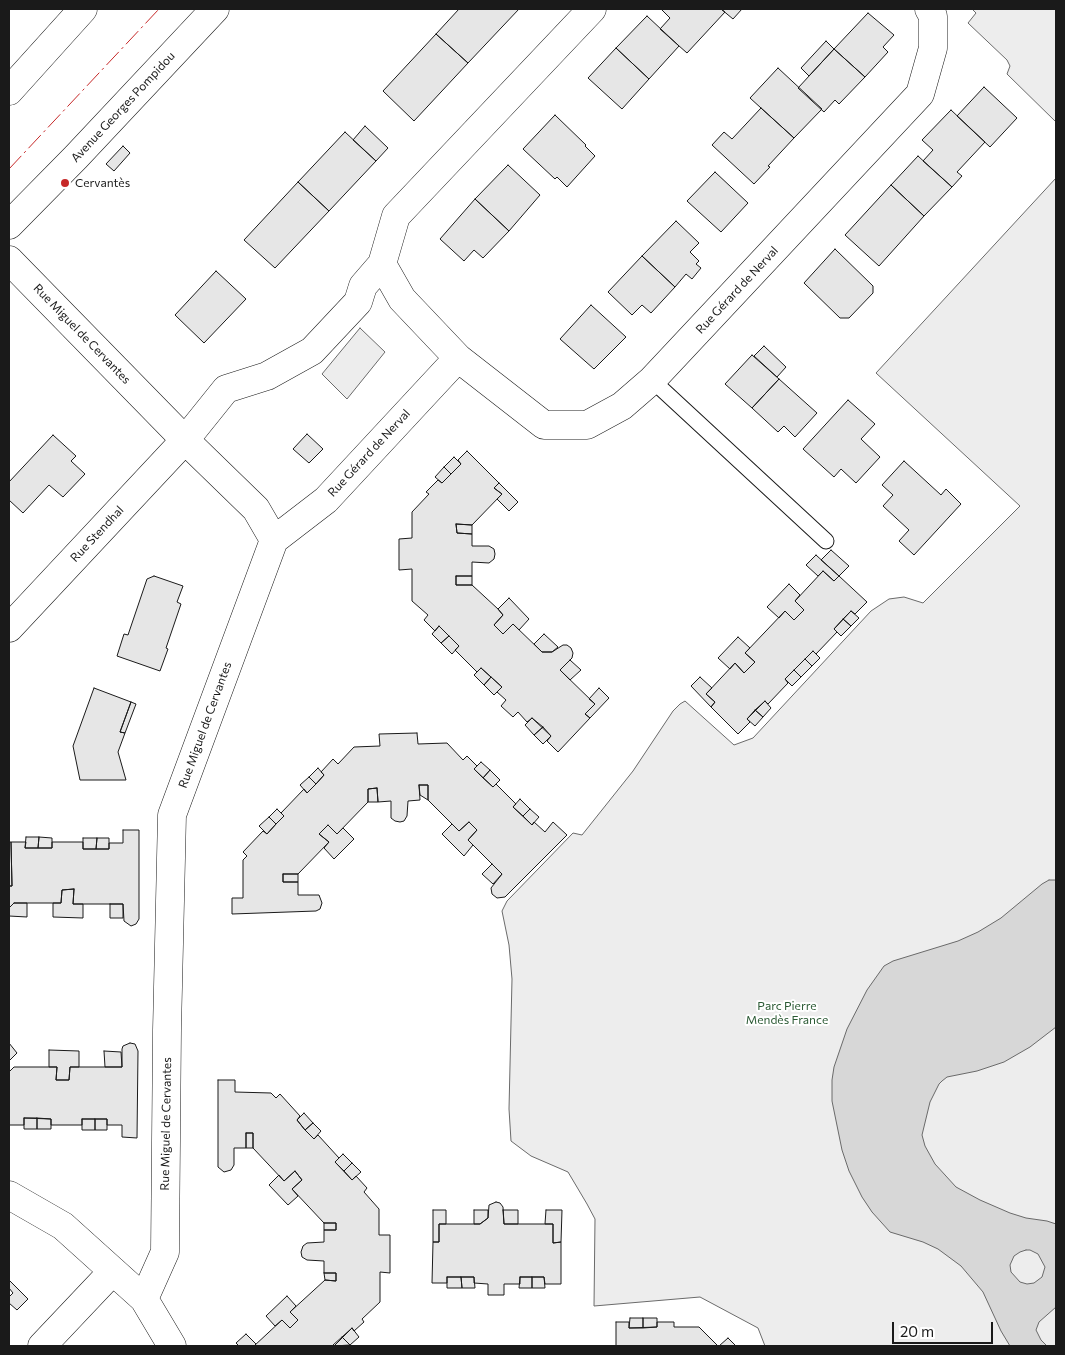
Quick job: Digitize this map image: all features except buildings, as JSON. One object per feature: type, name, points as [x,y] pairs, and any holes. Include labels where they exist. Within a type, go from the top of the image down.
[{"type":"street","points":[[9,91],[83,9]]},
{"type":"street","name":"Avenue Georges Pompidou","points":[[9,225],[76,158],[215,9]]},
{"type":"street","points":[[382,264],[396,216],[592,9]]},
{"type":"street","name":"Rue Gérard de Nerval","points":[[382,264],[402,300],[458,358],[544,425],[587,425],[622,406],[652,380],[920,94],[933,48],[933,16],[929,9]]},
{"type":"street","name":"Rue Miguel de Cervantes","points":[[9,260],[185,440],[256,509],[274,540],[172,815],[167,1020],[165,1252],[144,1299]]},
{"type":"street","name":"Rue Stendhal","points":[[9,628],[185,440],[226,389],[267,376],[312,351],[358,302],[363,286],[382,264]]},
{"type":"street","name":"Rue Gérard de Nerval","points":[[274,540],[326,500],[458,358]]},
{"type":"street","points":[[9,1195],[63,1226],[144,1299],[172,1346]]},
{"type":"street","points":[[42,1346],[112,1272]]},
{"type":"lane","points":[[652,380],[826,541]]},
{"type":"shaded area","points":[[972,9],[1056,9],[1056,122],[1007,74],[1010,66],[1007,60],[968,23],[976,13]]},
{"type":"shaded area","name":"Parc Pierre Mendès France","points":[[1056,178],[1056,1346],[765,1346],[758,1328],[700,1297],[594,1306],[595,1219],[568,1172],[531,1156],[511,1141],[509,1109],[512,979],[509,945],[502,911],[507,901],[573,833],[582,835],[633,771],[673,711],[680,704],[685,701],[734,745],[753,738],[871,611],[889,599],[904,597],[923,603],[1020,506],[876,373]]},
{"type":"shaded area","points":[[360,328],[385,352],[347,399],[322,374]]},
{"type":"shaded area","points":[[1049,880],[1056,880],[1056,1027],[1030,1047],[1004,1062],[977,1071],[947,1077],[942,1081],[930,1102],[922,1135],[925,1146],[935,1164],[956,1187],[1010,1213],[1056,1224],[1056,1307],[1039,1322],[1036,1330],[1041,1340],[1047,1346],[1010,1346],[983,1292],[961,1266],[938,1249],[923,1242],[890,1232],[872,1212],[849,1171],[842,1150],[832,1101],[832,1080],[834,1067],[847,1029],[867,990],[884,966],[893,961],[958,941],[978,932],[1001,918]],"holes":[[[1030,1250],[1038,1254],[1045,1267],[1042,1277],[1034,1283],[1027,1284],[1020,1282],[1011,1272],[1010,1265],[1014,1256],[1020,1252]]]},
{"type":"power","points":[[9,169],[159,9]]},
{"type":"place","name":"Cervantès","points":[[65,183]]}]
